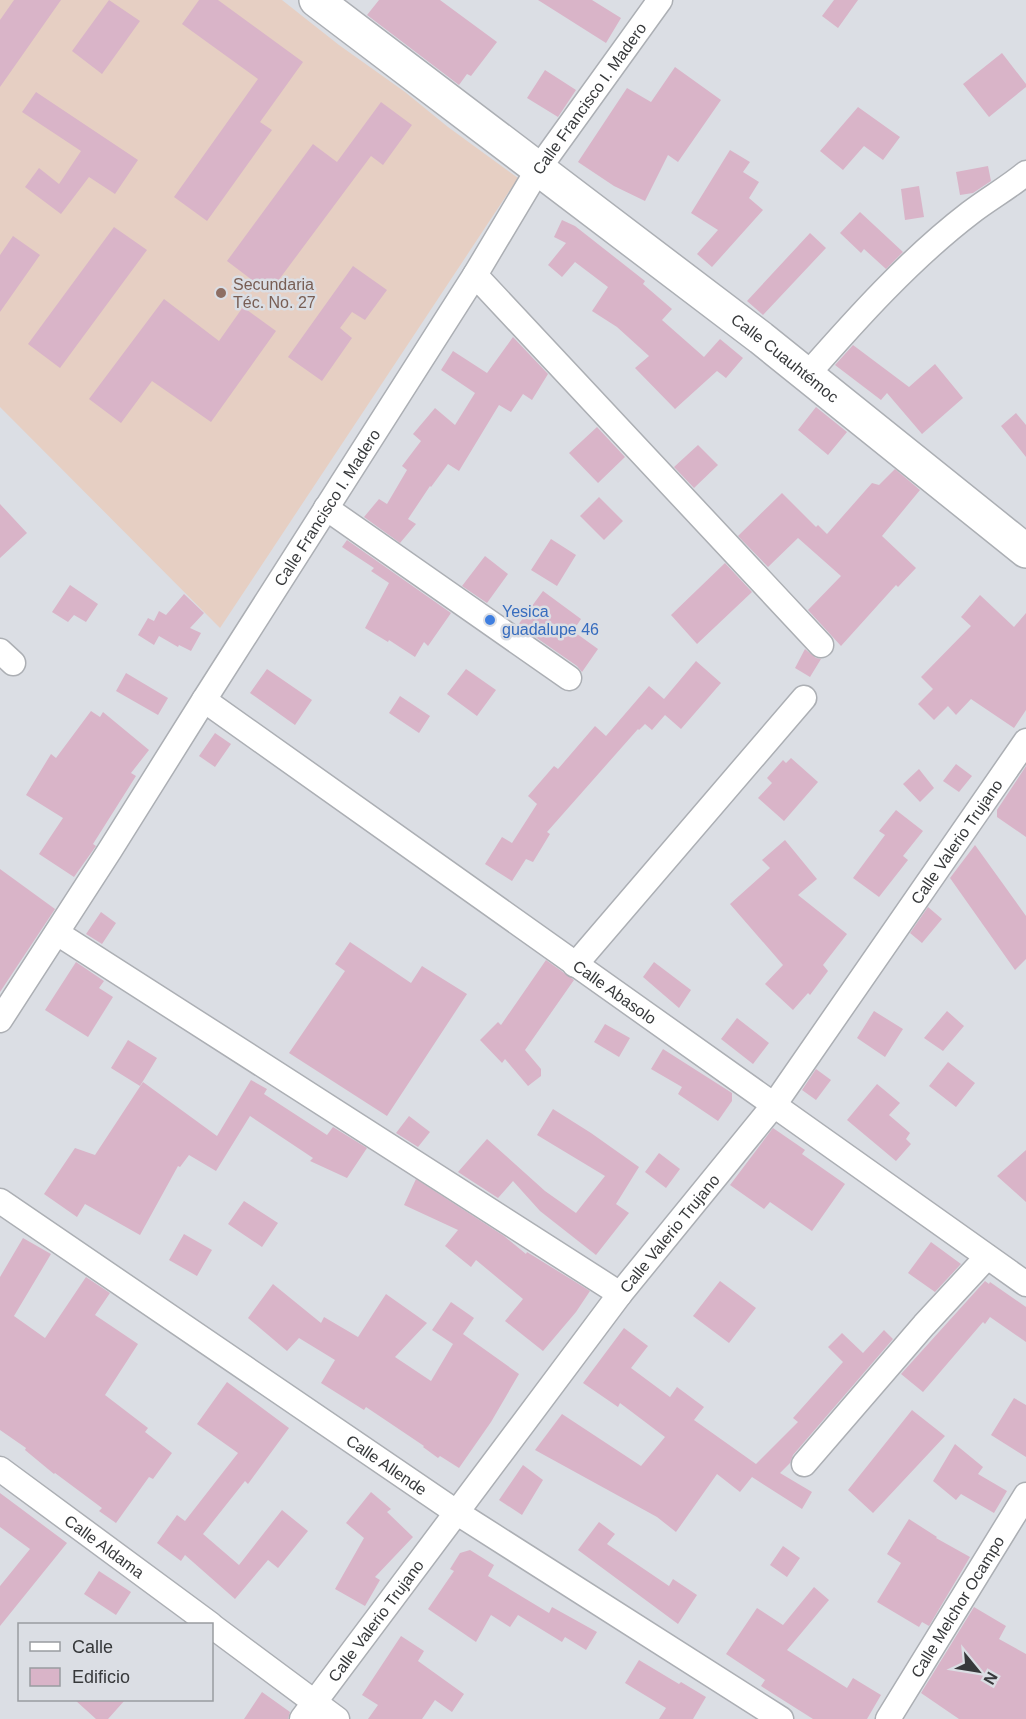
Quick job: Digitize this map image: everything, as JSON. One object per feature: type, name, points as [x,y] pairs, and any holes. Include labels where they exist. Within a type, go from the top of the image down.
[{"type":"street","name":"Calle Cuauhtémoc","points":[[316,0],[807,375],[1026,551]]},
{"type":"street","name":"Calle Francisco I. Madero","points":[[0,1020],[475,275],[538,168],[660,0]]},
{"type":"street","points":[[807,375],[843,333],[916,260],[970,213],[1026,173]]},
{"type":"street","points":[[475,275],[821,645]]},
{"type":"street","points":[[326,508],[569,678]]},
{"type":"street","points":[[575,965],[804,698]]},
{"type":"street","name":"Calle Abasolo","points":[[204,700],[1026,1284]]},
{"type":"street","name":"Calle Valerio Trujano","points":[[308,1710],[620,1294],[774,1105],[1026,741]]},
{"type":"street","points":[[57,933],[620,1294]]},
{"type":"street","name":"Calle Allende","points":[[0,1201],[456,1512],[781,1719]]},
{"type":"street","points":[[804,1464],[924,1325],[987,1257]]},
{"type":"street","name":"Calle Aldama","points":[[0,1469],[208,1623]]},
{"type":"street","name":"Calle Melchor Ocampo","points":[[888,1719],[1026,1495]]},
{"type":"street","name":"Calle Aldama","points":[[213,1627],[308,1710],[337,1719]]},
{"type":"shaded area","name":"Secundaria Téc. No. 27","points":[[0,0],[282,0],[518,178],[220,628],[0,407]]},
{"type":"building","points":[[14,0],[61,0],[0,87],[0,20]]},
{"type":"building","points":[[109,0],[140,21],[102,74],[72,51]]},
{"type":"building","points":[[199,0],[218,0],[303,62],[260,122],[272,130],[207,221],[174,197],[258,79],[182,24]]},
{"type":"building","points":[[379,0],[440,0],[497,42],[471,76],[467,74],[459,85],[367,15]]},
{"type":"building","points":[[538,0],[592,0],[621,18],[606,43]]},
{"type":"building","points":[[834,0],[858,0],[838,28],[822,16]]},
{"type":"building","points":[[1002,53],[1026,87],[989,117],[963,84]]},
{"type":"building","points":[[675,67],[721,100],[678,162],[668,155],[645,201],[614,186],[578,162],[627,88],[651,102]]},
{"type":"building","points":[[545,70],[576,90],[558,117],[527,98]]},
{"type":"building","points":[[36,92],[138,160],[115,194],[89,177],[61,214],[25,187],[39,168],[59,184],[81,151],[22,112]]},
{"type":"building","points":[[381,102],[412,125],[383,165],[371,156],[269,293],[227,261],[313,144],[337,162]]},
{"type":"building","points":[[858,107],[900,137],[883,160],[864,146],[843,170],[820,151]]},
{"type":"building","points":[[730,150],[750,162],[743,172],[759,182],[749,198],[763,210],[712,267],[697,254],[718,230],[691,213]]},
{"type":"building","points":[[988,166],[991,181],[973,193],[960,195],[956,172]]},
{"type":"building","points":[[919,186],[924,217],[905,220],[901,189]]},
{"type":"building","points":[[860,212],[903,252],[886,269],[864,249],[861,253],[840,233]]},
{"type":"building","points":[[562,220],[575,226],[645,281],[643,284],[672,309],[662,320],[704,357],[720,339],[743,358],[726,378],[717,371],[675,409],[635,368],[649,356],[617,327],[592,311],[608,287],[575,262],[562,277],[548,265],[566,243],[554,237]]},
{"type":"building","points":[[114,227],[147,250],[60,368],[28,344]]},
{"type":"building","points":[[810,233],[826,248],[763,315],[747,301]]},
{"type":"building","points":[[13,236],[40,255],[0,312],[0,255]]},
{"type":"building","points":[[353,266],[387,290],[365,320],[352,312],[340,328],[352,338],[322,381],[288,357]]},
{"type":"building","points":[[164,299],[219,341],[243,307],[276,331],[211,422],[152,381],[121,423],[89,399]]},
{"type":"building","points":[[513,337],[548,374],[532,400],[523,394],[511,412],[499,405],[459,471],[448,464],[430,486],[408,519],[416,524],[400,543],[364,517],[379,499],[387,504],[407,470],[402,466],[421,441],[413,434],[435,408],[455,425],[475,393],[441,370],[453,351],[487,373]]},
{"type":"building","points":[[853,345],[909,387],[935,364],[963,398],[922,434],[887,393],[881,400],[835,365]]},
{"type":"building","points":[[816,407],[847,432],[828,455],[798,430]]},
{"type":"building","points":[[1016,413],[1026,425],[1026,457],[1001,426]]},
{"type":"building","points":[[597,427],[625,457],[598,483],[569,453]]},
{"type":"building","points":[[698,445],[718,465],[694,488],[674,467]]},
{"type":"building","points":[[895,469],[920,490],[882,536],[916,568],[898,587],[896,585],[841,646],[808,610],[841,576],[798,538],[768,567],[738,536],[782,493],[816,527],[818,525],[827,534],[872,483],[879,485]]},
{"type":"building","points":[[599,497],[623,521],[604,540],[580,516]]},
{"type":"building","points":[[0,504],[27,533],[0,558]]},
{"type":"building","points":[[551,539],[576,555],[557,586],[531,570]]},
{"type":"building","points":[[347,540],[451,613],[428,646],[424,642],[415,657],[365,628],[389,583],[371,571],[374,568],[342,547]]},
{"type":"building","points":[[485,556],[508,574],[487,603],[462,586]]},
{"type":"building","points":[[725,563],[752,592],[697,644],[671,615]]},
{"type":"building","points":[[70,585],[98,604],[86,622],[74,615],[68,622],[52,612]]},
{"type":"building","points":[[543,591],[581,619],[573,631],[598,649],[582,672],[577,666],[518,625]]},
{"type":"building","points":[[184,594],[204,613],[190,628],[201,633],[191,651],[179,645],[178,647],[159,636],[154,645],[138,635],[148,618],[154,621],[159,611],[166,615]]},
{"type":"building","points":[[980,595],[1014,627],[1026,613],[1026,710],[1014,728],[971,699],[956,715],[948,706],[934,720],[918,704],[933,689],[921,677],[971,626],[961,617]]},
{"type":"building","points":[[805,649],[816,658],[821,659],[810,677],[795,668]]},
{"type":"building","points":[[696,661],[721,683],[681,729],[665,715],[652,730],[645,724],[638,729],[547,832],[550,834],[533,862],[526,859],[512,881],[485,864],[502,837],[512,843],[537,804],[528,796],[554,766],[558,769],[595,726],[606,736],[649,686],[664,699]]},
{"type":"building","points":[[267,669],[312,700],[295,725],[250,693]]},
{"type":"building","points":[[466,669],[496,690],[477,716],[447,694]]},
{"type":"building","points":[[126,673],[168,698],[158,715],[116,691]]},
{"type":"building","points":[[400,696],[430,716],[419,733],[389,713]]},
{"type":"building","points":[[91,711],[100,717],[103,712],[149,750],[131,773],[136,776],[93,844],[96,846],[74,877],[39,854],[63,818],[26,795],[51,754],[56,758]]},
{"type":"building","points":[[215,733],[231,744],[215,767],[199,756]]},
{"type":"building","points":[[791,758],[818,782],[784,821],[758,798],[772,783],[767,778],[783,760],[786,763]]},
{"type":"building","points":[[956,764],[972,776],[959,792],[943,781]]},
{"type":"building","points":[[1026,766],[1026,837],[997,817],[997,810]]},
{"type":"building","points":[[919,769],[934,788],[920,802],[903,784]]},
{"type":"building","points":[[896,810],[923,831],[903,856],[908,860],[879,897],[853,878],[885,835],[879,831]]},
{"type":"building","points":[[785,840],[817,879],[798,895],[847,934],[823,965],[828,971],[810,995],[808,993],[793,1010],[765,984],[783,965],[730,904],[770,868],[762,860]]},
{"type":"building","points":[[975,845],[1026,916],[1026,959],[1015,970],[950,878]]},
{"type":"building","points":[[0,869],[55,909],[0,992]]},
{"type":"building","points":[[928,907],[942,919],[922,943],[910,933]]},
{"type":"building","points":[[101,912],[116,923],[102,944],[86,934]]},
{"type":"building","points":[[350,942],[411,983],[422,966],[467,994],[387,1116],[289,1053],[345,971],[335,964]]},
{"type":"building","points":[[546,960],[574,980],[525,1050],[541,1069],[541,1076],[528,1086],[505,1059],[502,1063],[480,1040],[498,1022],[501,1025]]},
{"type":"building","points":[[76,962],[104,981],[99,988],[113,997],[88,1037],[45,1010]]},
{"type":"building","points":[[654,962],[691,990],[679,1008],[643,977]]},
{"type":"building","points":[[874,1011],[903,1029],[885,1057],[857,1038]]},
{"type":"building","points":[[947,1011],[964,1026],[943,1051],[924,1038]]},
{"type":"building","points":[[737,1018],[769,1043],[753,1064],[721,1039]]},
{"type":"building","points":[[605,1024],[630,1038],[619,1057],[594,1042]]},
{"type":"building","points":[[128,1040],[157,1058],[140,1086],[111,1068]]},
{"type":"building","points":[[663,1049],[732,1093],[732,1101],[718,1121],[678,1094],[682,1087],[651,1069]]},
{"type":"building","points":[[948,1062],[975,1083],[956,1107],[929,1086]]},
{"type":"building","points":[[816,1069],[831,1080],[816,1100],[802,1090]]},
{"type":"building","points":[[251,1080],[267,1089],[264,1094],[327,1135],[333,1127],[367,1148],[347,1178],[310,1161],[313,1158],[250,1116],[216,1171],[189,1155],[180,1167],[178,1166],[140,1235],[85,1204],[77,1217],[44,1194],[75,1148],[95,1155],[143,1082],[217,1136]]},
{"type":"building","points":[[877,1084],[900,1103],[889,1115],[910,1133],[906,1139],[911,1144],[896,1161],[847,1120]]},
{"type":"building","points":[[553,1109],[639,1167],[616,1204],[629,1213],[596,1255],[540,1211],[513,1181],[498,1198],[458,1172],[487,1139],[545,1191],[576,1213],[605,1176],[537,1135]]},
{"type":"building","points":[[409,1116],[430,1132],[418,1147],[396,1133]]},
{"type":"building","points":[[773,1128],[805,1150],[802,1154],[845,1184],[812,1231],[770,1202],[764,1209],[730,1185]]},
{"type":"building","points":[[1026,1150],[1026,1202],[997,1176]]},
{"type":"building","points":[[659,1153],[680,1169],[666,1188],[645,1172]]},
{"type":"building","points":[[416,1179],[504,1236],[526,1254],[527,1252],[590,1291],[576,1312],[543,1351],[505,1321],[523,1299],[476,1260],[471,1267],[445,1246],[458,1230],[404,1205]]},
{"type":"building","points":[[244,1201],[278,1223],[262,1247],[228,1224]]},
{"type":"building","points":[[184,1234],[212,1250],[197,1276],[169,1260]]},
{"type":"building","points":[[23,1238],[51,1254],[14,1316],[45,1338],[86,1277],[110,1293],[95,1315],[138,1344],[105,1395],[148,1428],[145,1432],[172,1453],[153,1479],[149,1477],[116,1523],[99,1511],[102,1508],[54,1474],[25,1450],[26,1448],[0,1430],[0,1277]]},
{"type":"building","points":[[931,1242],[961,1264],[935,1292],[908,1273]]},
{"type":"building","points":[[720,1281],[756,1308],[729,1343],[693,1316]]},
{"type":"building","points":[[985,1281],[989,1284],[990,1282],[1026,1307],[1026,1342],[990,1317],[985,1324],[983,1322],[923,1392],[901,1374]]},
{"type":"building","points":[[273,1284],[321,1323],[324,1317],[358,1337],[386,1294],[427,1323],[395,1357],[431,1381],[453,1344],[432,1330],[451,1302],[474,1318],[463,1334],[519,1374],[491,1422],[459,1468],[440,1456],[438,1458],[366,1407],[364,1410],[321,1383],[335,1360],[299,1338],[287,1351],[248,1318]]},
{"type":"building","points":[[624,1328],[648,1346],[631,1368],[670,1397],[677,1387],[704,1407],[694,1420],[756,1464],[798,1422],[793,1418],[843,1362],[828,1347],[842,1333],[863,1353],[884,1330],[893,1339],[780,1473],[812,1492],[802,1509],[752,1477],[740,1492],[717,1474],[676,1532],[657,1517],[535,1450],[562,1414],[641,1466],[665,1437],[620,1403],[618,1407],[583,1383]]},
{"type":"building","points":[[227,1382],[289,1428],[248,1484],[245,1481],[203,1534],[239,1565],[282,1510],[308,1531],[278,1568],[268,1560],[235,1599],[185,1555],[181,1561],[157,1543],[177,1515],[185,1521],[238,1453],[197,1424]]},
{"type":"building","points":[[1014,1398],[1026,1405],[1026,1457],[991,1435]]},
{"type":"building","points":[[912,1410],[945,1436],[873,1513],[848,1490]]},
{"type":"building","points":[[955,1444],[983,1467],[978,1474],[1007,1491],[994,1513],[961,1494],[956,1500],[933,1481]]},
{"type":"building","points":[[523,1465],[543,1480],[522,1515],[499,1500]]},
{"type":"building","points":[[371,1492],[391,1509],[387,1512],[413,1537],[375,1577],[380,1580],[365,1606],[335,1589],[364,1538],[346,1523]]},
{"type":"building","points":[[0,1493],[67,1543],[0,1626],[0,1586],[30,1549],[0,1527]]},
{"type":"building","points":[[909,1519],[936,1538],[970,1557],[929,1626],[922,1622],[919,1627],[877,1602],[901,1563],[887,1554]]},
{"type":"building","points":[[599,1522],[615,1534],[607,1544],[669,1586],[673,1579],[697,1595],[678,1624],[578,1550]]},
{"type":"building","points":[[783,1546],[800,1558],[787,1577],[770,1565]]},
{"type":"building","points":[[470,1550],[494,1565],[488,1576],[549,1613],[552,1607],[597,1632],[586,1650],[565,1637],[562,1642],[518,1615],[510,1627],[491,1615],[476,1642],[428,1609],[454,1571],[450,1569],[460,1553]]},
{"type":"building","points":[[99,1571],[131,1592],[116,1615],[84,1594]]},
{"type":"building","points":[[814,1587],[829,1600],[787,1650],[847,1688],[853,1678],[881,1695],[867,1719],[813,1719],[761,1686],[765,1680],[726,1654],[757,1608],[783,1625]]},
{"type":"building","points":[[974,1607],[1006,1626],[999,1639],[1026,1654],[1026,1719],[959,1719],[921,1693]]},
{"type":"building","points":[[401,1636],[424,1651],[418,1661],[464,1694],[452,1712],[435,1700],[422,1719],[368,1719],[378,1705],[362,1695]]},
{"type":"building","points":[[639,1660],[706,1697],[693,1719],[659,1719],[666,1708],[625,1683]]},
{"type":"building","points":[[262,1692],[290,1712],[288,1719],[244,1719]]},
{"type":"building","points":[[76,1701],[124,1701],[108,1719],[96,1719]]},
{"type":"place","name":"Secundaria Téc. No. 27","points":[[221,293]]},
{"type":"place","name":"Yesica guadalupe 46","points":[[490,620]]}]
